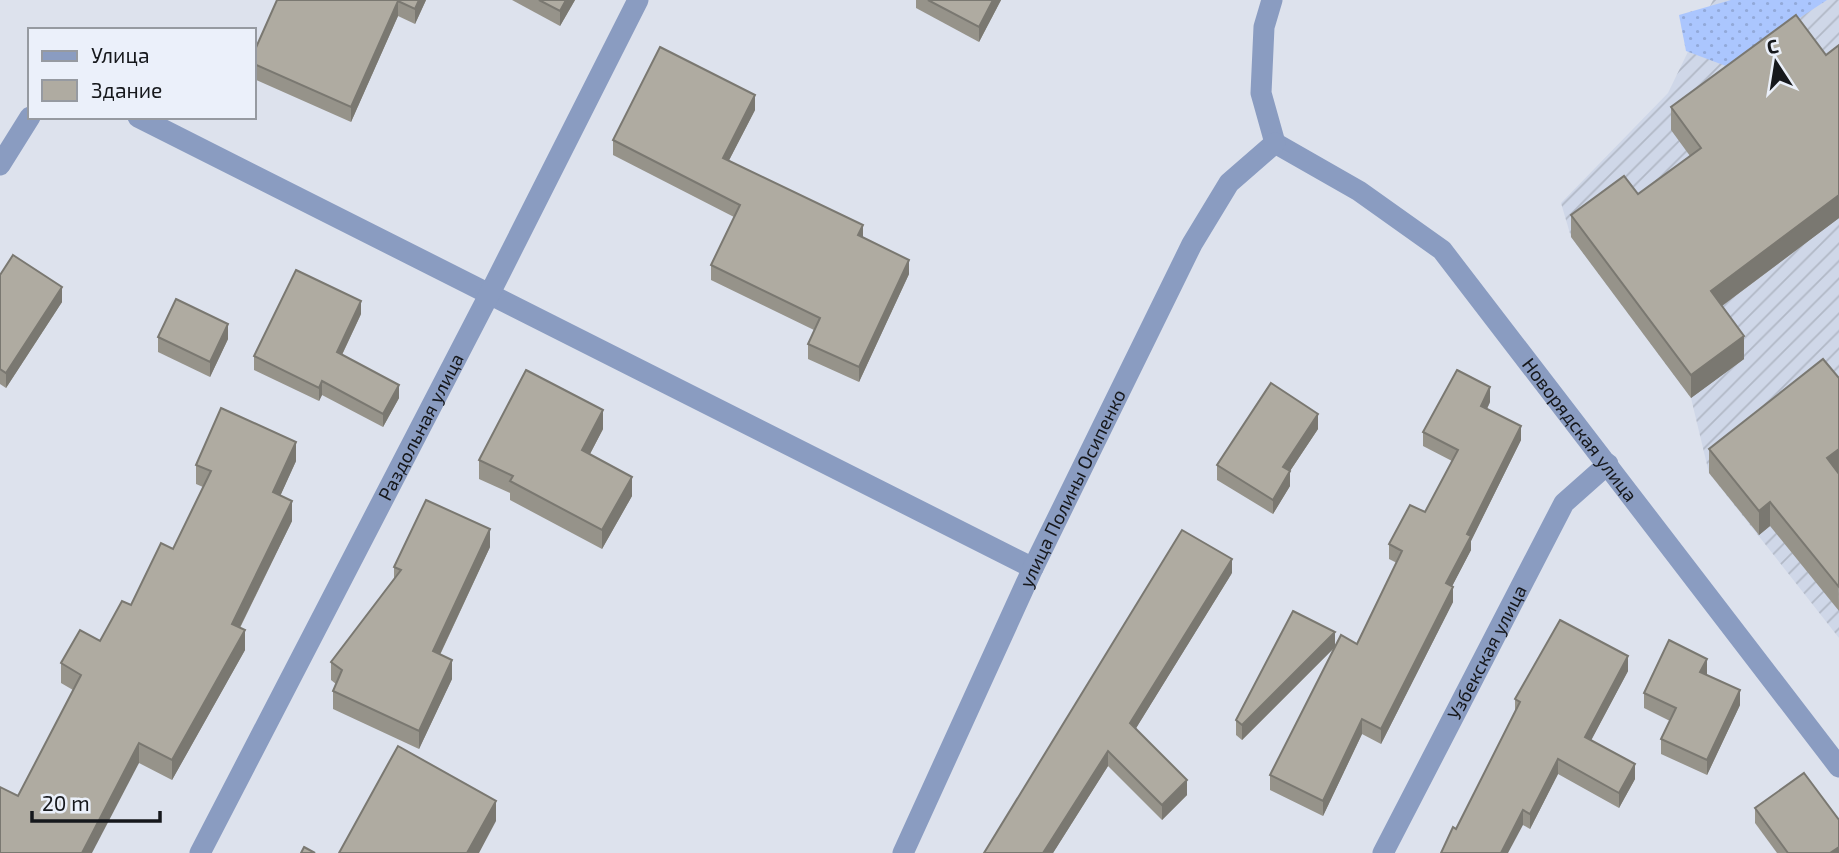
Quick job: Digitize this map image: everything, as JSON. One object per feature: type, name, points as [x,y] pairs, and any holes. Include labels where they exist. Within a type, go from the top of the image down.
[{"type":"street","name":"Раздольная улица","points":[[200,853],[489,295],[638,0]]},
{"type":"street","points":[[1272,0],[1264,27],[1261,93],[1275,143]]},
{"type":"street","points":[[0,165],[29,119]]},
{"type":"street","points":[[142,119],[1033,568]]},
{"type":"street","name":"Новорядская улица","points":[[1275,143],[1360,191],[1442,250],[1839,768]]},
{"type":"street","name":"улица Полины Осипенко","points":[[903,853],[1033,568],[1192,244],[1229,183],[1275,143]]},
{"type":"street","name":"Узбекская улица","points":[[1383,853],[1564,503],[1608,464]]},
{"type":"shaded area","points":[[1713,0],[1839,0],[1839,638],[1709,473],[1691,398],[1571,237],[1561,203],[1668,93]]},
{"type":"shaded area","points":[[1731,0],[1827,0],[1726,66],[1686,51],[1679,15]]},
{"type":"building","points":[[277,0],[419,0],[415,9],[398,1],[351,107],[256,65],[256,47]]},
{"type":"building","points":[[539,0],[566,0],[560,11]]},
{"type":"building","points":[[928,0],[993,0],[979,27]]},
{"type":"building","points":[[1796,15],[1826,55],[1839,45],[1839,195],[1711,291],[1744,336],[1691,375],[1571,215],[1624,176],[1638,194],[1701,148],[1671,107]]},
{"type":"building","points":[[660,47],[755,95],[723,158],[863,225],[858,235],[909,260],[859,367],[808,344],[820,318],[711,265],[740,205],[613,140]]},
{"type":"building","points":[[13,255],[62,287],[6,373],[0,369],[0,275]]},
{"type":"building","points":[[296,270],[361,301],[337,352],[399,385],[383,414],[322,381],[319,388],[254,356]]},
{"type":"building","points":[[176,299],[228,324],[210,362],[158,337]]},
{"type":"building","points":[[1823,359],[1839,378],[1839,449],[1827,458],[1839,474],[1839,587],[1770,502],[1759,511],[1709,449]]},
{"type":"building","points":[[526,370],[603,410],[582,450],[632,477],[602,530],[510,481],[513,476],[479,460]]},
{"type":"building","points":[[1457,370],[1490,387],[1481,406],[1521,426],[1467,534],[1471,536],[1446,583],[1453,587],[1381,729],[1362,719],[1323,801],[1270,775],[1341,635],[1357,644],[1402,551],[1389,544],[1410,505],[1425,512],[1458,450],[1423,432]]},
{"type":"building","points":[[1271,383],[1318,414],[1283,467],[1290,471],[1273,500],[1217,465]]},
{"type":"building","points":[[221,408],[296,442],[273,492],[292,501],[232,624],[245,630],[172,760],[139,743],[82,853],[0,853],[0,787],[18,796],[81,675],[61,663],[80,630],[100,641],[122,601],[131,605],[161,543],[173,549],[211,471],[196,465]]},
{"type":"building","points":[[426,500],[490,529],[433,651],[452,660],[419,731],[333,691],[342,670],[331,662],[401,570],[394,567]]},
{"type":"building","points":[[1182,530],[1232,559],[1130,723],[1187,780],[1162,805],[1108,751],[1043,853],[984,853]]},
{"type":"building","points":[[1293,611],[1335,632],[1242,725],[1236,720]]},
{"type":"building","points":[[1560,620],[1628,656],[1585,737],[1635,764],[1619,793],[1558,759],[1530,814],[1523,810],[1501,853],[1441,853],[1453,827],[1456,829],[1520,702],[1515,699]]},
{"type":"building","points":[[1669,640],[1707,659],[1700,672],[1740,690],[1707,760],[1661,739],[1676,708],[1644,693]]},
{"type":"building","points":[[398,746],[496,801],[467,853],[339,853]]},
{"type":"building","points":[[1804,773],[1839,820],[1839,847],[1830,853],[1788,853],[1755,808]]},
{"type":"building","points":[[304,847],[315,853],[301,853]]}]
